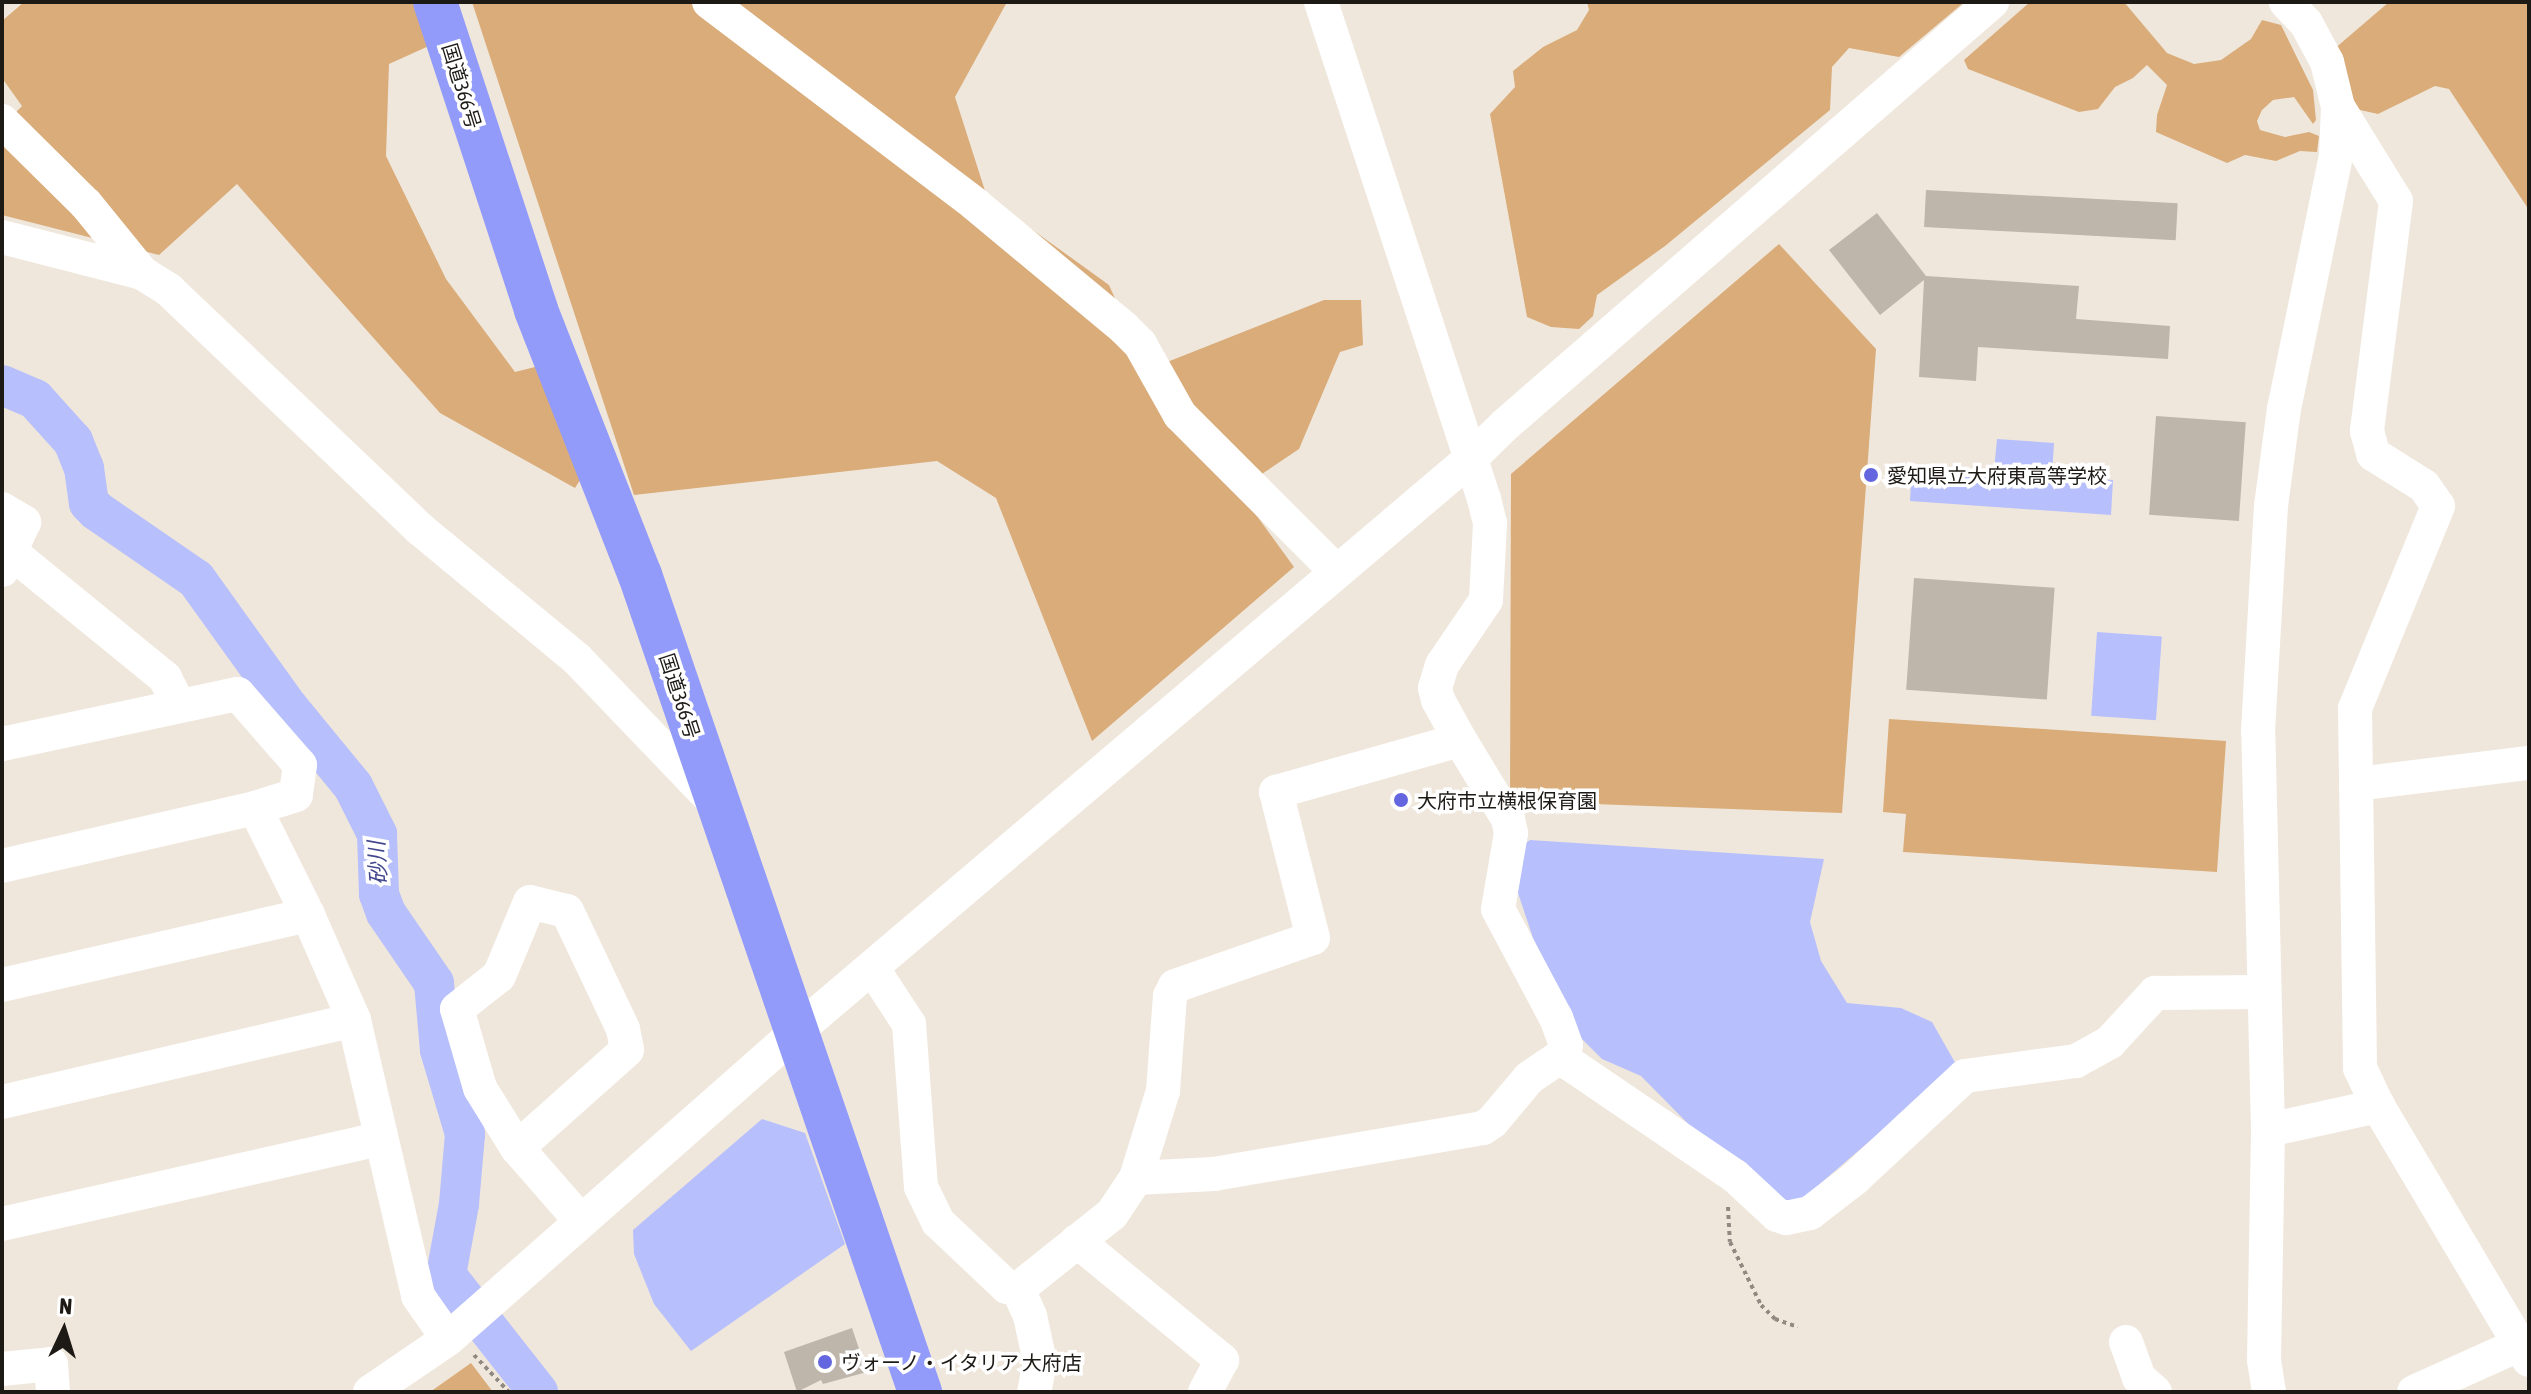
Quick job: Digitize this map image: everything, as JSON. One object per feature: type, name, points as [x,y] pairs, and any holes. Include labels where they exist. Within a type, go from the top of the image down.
[{"type":"highway","name":"国道366号","points":[[435,2],[536,310],[640,575],[920,1392]]},
{"type":"street","points":[[709,2],[976,205],[1124,328],[1140,344],[1180,415],[1337,572]]},
{"type":"street","points":[[1136,1178],[1214,1174],[1483,1128],[1492,1122],[1529,1078],[1563,1055],[1566,1045],[1556,1018],[1498,909],[1511,833],[1508,819],[1460,740],[1438,700],[1435,688],[1442,665],[1486,600],[1490,523],[1321,2]]},
{"type":"street","points":[[370,1392],[453,1333],[798,1030],[1470,459],[1517,413],[1992,2]]},
{"type":"street","points":[[2269,1392],[2264,1360],[2268,1130],[2258,731],[2271,506],[2284,409],[2336,155],[2338,107],[2327,62],[2306,23],[2286,2]]},
{"type":"street","points":[[2338,107],[2396,201],[2367,431],[2373,454],[2424,486],[2438,506],[2355,708],[2360,1068],[2378,1106],[2525,1352],[2414,1392]]},
{"type":"street","points":[[2,121],[86,204],[142,273]]},
{"type":"street","points":[[2,237],[142,273],[169,290],[420,529],[577,659],[716,804]]},
{"type":"street","points":[[2,509],[24,522],[16,534],[7,561],[165,678],[179,706]]},
{"type":"street","points":[[2,744],[238,694],[300,765],[296,795],[255,808],[2,866]]},
{"type":"street","points":[[873,969],[909,1024],[921,1187],[938,1222],[1007,1287],[1018,1289],[1112,1214],[1136,1178],[1163,1091],[1170,996],[1175,986],[1313,938],[1276,792],[1460,740]]},
{"type":"street","points":[[2357,784],[2529,763]]},
{"type":"street","points":[[255,808],[308,915],[354,1020],[418,1296],[453,1333]]},
{"type":"street","points":[[517,1148],[627,1050],[623,1029],[567,911],[530,902],[499,976],[457,1009],[480,1088],[517,1148],[581,1221]]},
{"type":"street","points":[[2,985],[308,915]]},
{"type":"street","points":[[1563,1055],[1570,1064],[1735,1176],[1777,1215],[1786,1218],[1810,1213],[1843,1187],[1965,1076],[2076,1061],[2110,1042],[2155,993],[2263,992]]},
{"type":"street","points":[[2,1102],[354,1020]]},
{"type":"street","points":[[2268,1130],[2378,1106]]},
{"type":"street","points":[[2,1224],[380,1139]]},
{"type":"street","points":[[1077,1241],[1222,1360],[1205,1392]]},
{"type":"street","points":[[1018,1289],[1030,1316],[1040,1362],[1034,1392]]},
{"type":"street","points":[[2126,1342],[2139,1378],[2155,1392]]},
{"type":"street","points":[[2,1369],[51,1364],[53,1392]]},
{"type":"path","points":[[1728,1197],[1730,1242],[1761,1305],[1775,1319],[1798,1327]]},
{"type":"path","points":[[453,1333],[509,1392]]},
{"type":"shaded area","points":[[24,2],[416,2],[431,45],[389,64],[386,156],[446,279],[515,372],[543,365],[582,477],[575,488],[440,413],[237,184],[159,255],[2,215],[2,127],[22,106],[2,78],[2,21]]},
{"type":"shaded area","points":[[472,2],[1007,2],[955,97],[987,197],[1109,285],[1147,370],[1324,300],[1361,300],[1363,345],[1340,352],[1299,449],[1238,490],[1294,567],[1092,741],[996,498],[937,461],[634,495]]},
{"type":"shaded area","points":[[1587,2],[1962,4],[1899,57],[1849,48],[1832,67],[1830,110],[1665,246],[1597,295],[1593,316],[1579,329],[1551,327],[1527,317],[1490,114],[1515,87],[1513,71],[1543,47],[1577,30],[1589,10]]},
{"type":"shaded area","points":[[2030,2],[2124,2],[2167,53],[2194,64],[2221,60],[2251,39],[2262,20],[2281,25],[2313,90],[2316,120],[2313,124],[2294,97],[2273,100],[2262,110],[2257,121],[2260,130],[2285,137],[2309,132],[2319,136],[2317,152],[2300,151],[2276,161],[2245,155],[2227,163],[2156,132],[2157,115],[2167,85],[2147,65],[2133,78],[2115,87],[2098,109],[2079,112],[1968,69],[1964,60]]},
{"type":"shaded area","points":[[2389,2],[2529,2],[2529,210],[2449,89],[2435,86],[2378,114],[2351,108],[2333,50]]},
{"type":"shaded area","points":[[1779,244],[1876,349],[1842,813],[1510,801],[1511,474]]},
{"type":"shaded area","points":[[1889,719],[2226,741],[2217,872],[1903,852],[1906,814],[1883,812]]},
{"type":"shaded area","points":[[471,1363],[493,1392],[430,1392]]},
{"type":"water","points":[[1997,439],[2054,443],[2052,476],[2113,480],[2111,515],[1910,501],[1912,465],[1994,471]]},
{"type":"water","points":[[2097,632],[2162,637],[2156,720],[2091,716]]},
{"type":"water","points":[[1530,840],[1824,859],[1810,922],[1821,961],[1847,1003],[1901,1008],[1932,1022],[1957,1066],[1800,1201],[1783,1201],[1717,1153],[1641,1076],[1602,1059],[1577,1034],[1533,938],[1513,878],[1520,847]]},
{"type":"water","points":[[762,1119],[805,1133],[845,1244],[691,1351],[654,1304],[634,1254],[633,1230]]},
{"type":"building","points":[[1926,190],[2178,203],[2176,240],[1924,227]]},
{"type":"building","points":[[1877,213],[1926,276],[2079,286],[2076,319],[2170,326],[2168,359],[1978,347],[1976,381],[1919,377],[1924,280],[1880,315],[1829,250]]},
{"type":"building","points":[[2156,416],[2246,422],[2239,521],[2149,515]]},
{"type":"building","points":[[1914,578],[2055,588],[2047,700],[1906,690]]},
{"type":"building","name":"ヴォーノ・イタリア 大府店","points":[[852,1328],[867,1372],[823,1384],[821,1380],[797,1392],[784,1352]]},
{"type":"waterway","name":"砂川","points":[[2,385],[35,399],[73,441],[84,468],[89,503],[196,579],[288,707],[353,786],[377,834],[379,894],[386,913],[434,983],[440,1050],[465,1134],[459,1204],[446,1275],[538,1392]]},
{"type":"place","name":"愛知県立大府東高等学校","points":[[1871,475]]},
{"type":"place","name":"大府市立横根保育園","points":[[1401,800]]},
{"type":"place","name":"ヴォーノ・イタリア 大府店","points":[[825,1362]]}]
